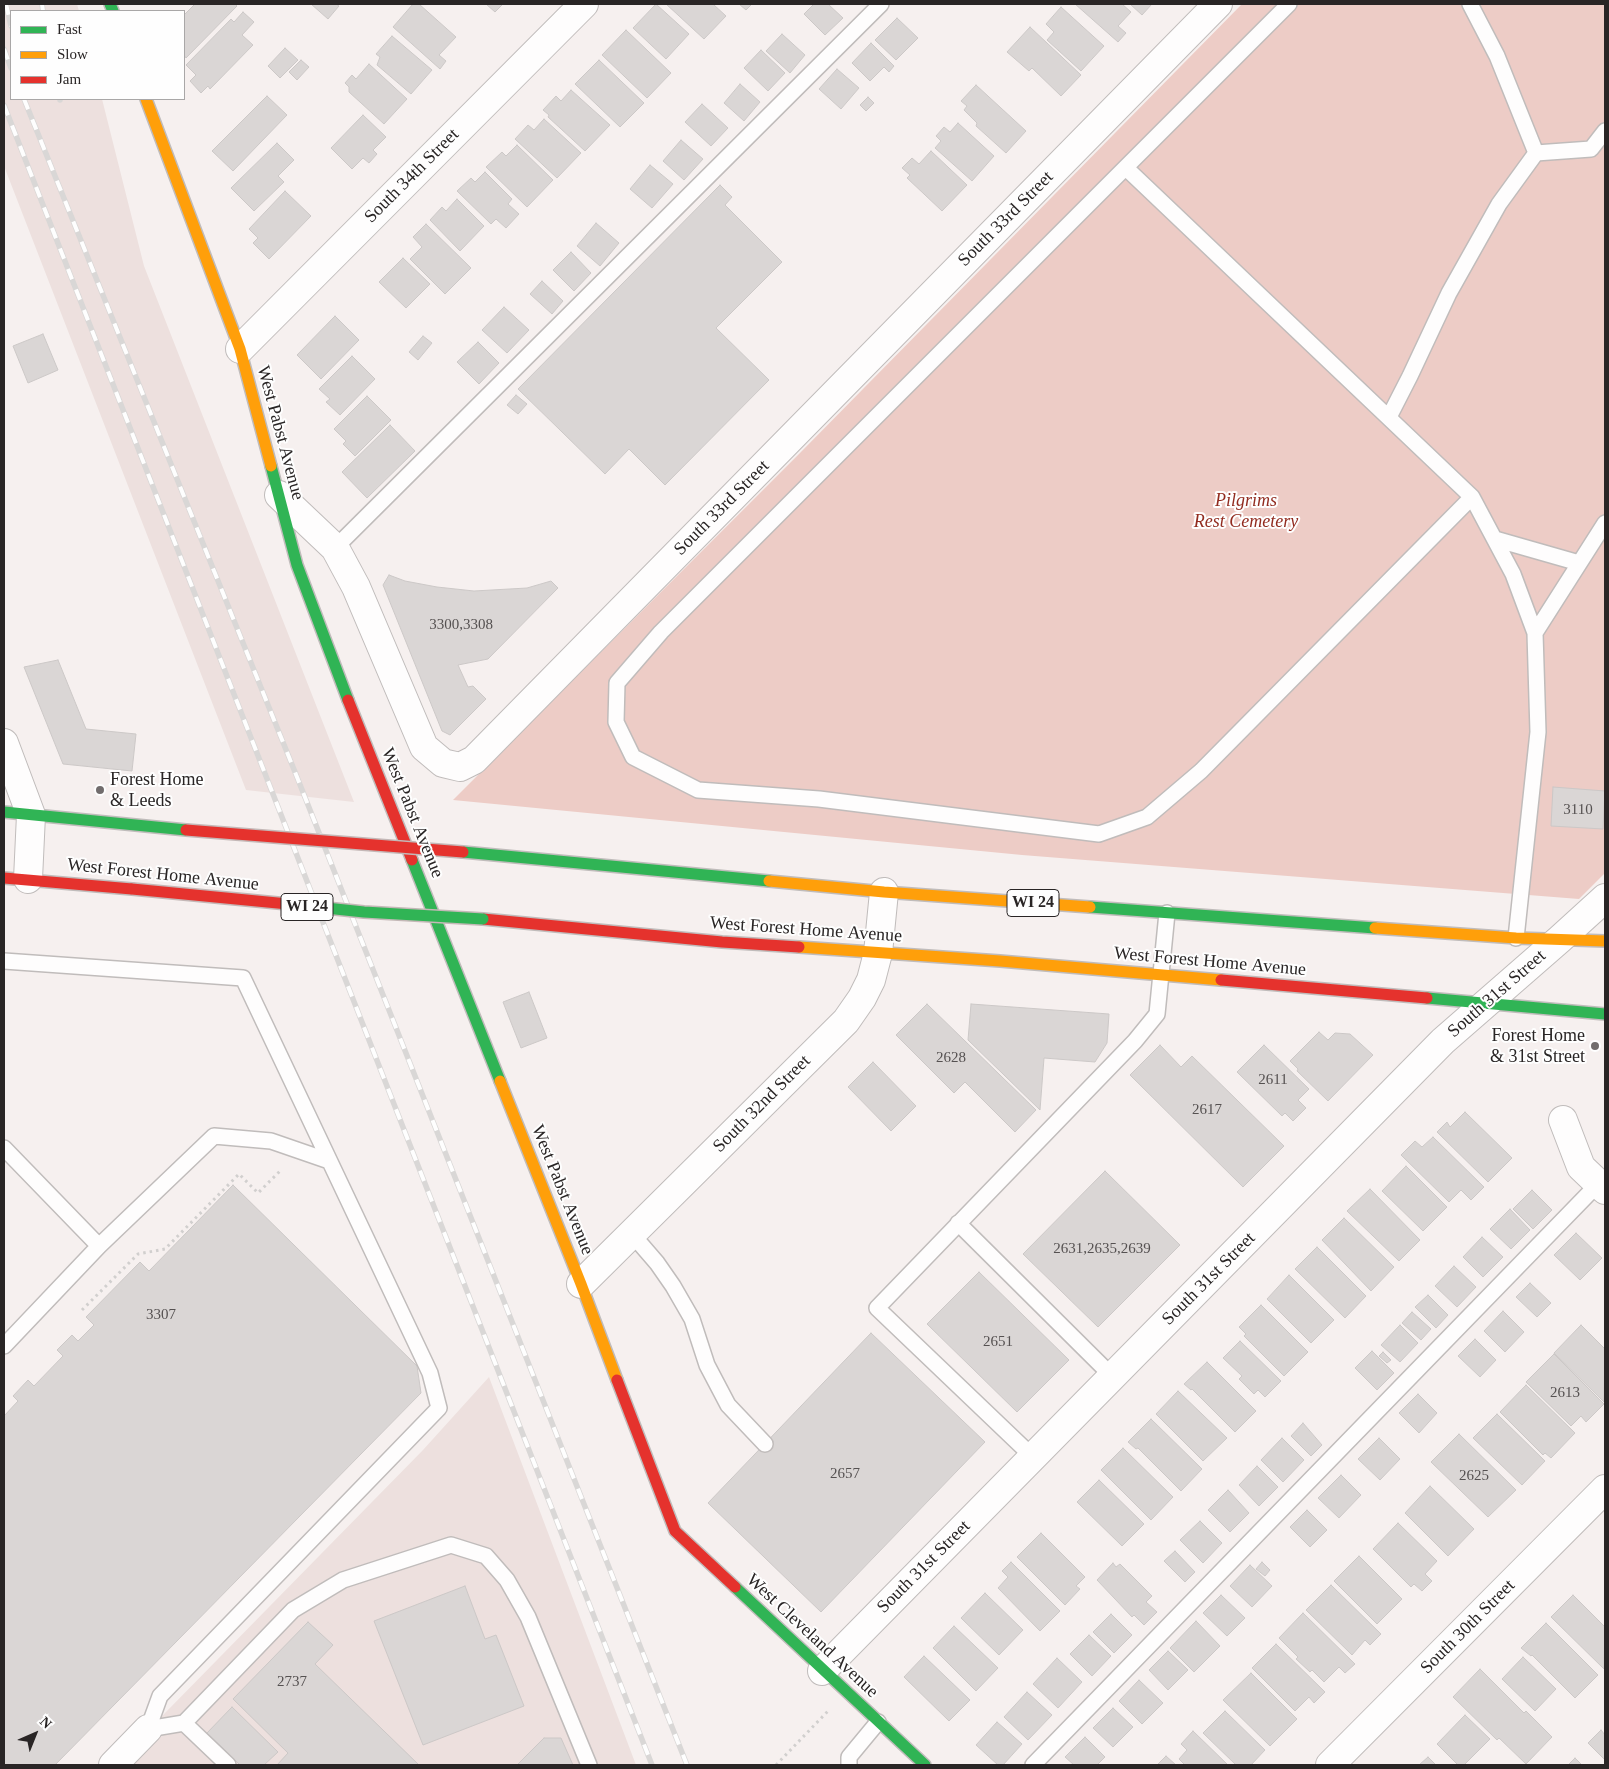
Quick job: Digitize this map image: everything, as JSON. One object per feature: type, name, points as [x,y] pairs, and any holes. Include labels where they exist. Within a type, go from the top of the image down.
[{"type":"main road","name":"West Pabst Avenue","points":[[146,100],[240,349],[297,565],[328,649],[581,1284],[675,1531]]},
{"type":"main road","name":"WI 24","points":[[4,812],[186,830],[463,852],[884,892],[1516,938],[1605,941]]},
{"type":"main road","name":"West Forest Home Avenue","points":[[16,878],[364,912],[483,919],[722,942],[1162,975],[1605,1014]]},
{"type":"main road","name":"West Cleveland Avenue","points":[[675,1531],[925,1765]]},
{"type":"street","name":"South 34th Street","points":[[240,349],[584,4]]},
{"type":"street","name":"South 33rd Street","points":[[279,495],[335,548],[356,586],[424,747],[443,763],[460,767],[474,760],[1218,4]]},
{"type":"street","points":[[4,743],[31,815],[16,878]]},
{"type":"street","name":"South 32nd Street","points":[[581,1284],[846,1021],[862,998],[871,980],[878,953],[884,892]]},
{"type":"street","name":"South 31st Street","points":[[822,1670],[1444,1041],[1605,898]]},
{"type":"street","points":[[1562,1120],[1581,1167],[1602,1187]]},
{"type":"street","name":"South 30th Street","points":[[1330,1765],[1605,1489]]},
{"type":"street","points":[[113,1765],[148,1729]]},
{"type":"lane","points":[[335,548],[881,4]]},
{"type":"lane","points":[[1289,4],[668,625],[618,682],[616,722],[633,757],[698,790],[819,799],[1098,834],[1147,817],[1201,770],[1472,496]]},
{"type":"lane","points":[[1470,4],[1497,56],[1536,153]]},
{"type":"lane","points":[[1536,153],[1598,152],[1605,131]]},
{"type":"lane","points":[[1389,417],[1458,277],[1499,204],[1536,153]]},
{"type":"lane","points":[[1126,168],[1472,496],[1513,574],[1535,633],[1538,732],[1516,938]]},
{"type":"lane","points":[[1535,633],[1605,523]]},
{"type":"lane","points":[[1495,539],[1579,563]]},
{"type":"lane","points":[[1033,1457],[876,1308],[1140,1035],[1157,1014],[1167,913]]},
{"type":"lane","points":[[4,961],[243,978],[430,1373],[439,1408],[160,1696],[148,1729],[184,1723],[293,1610],[344,1580],[452,1544],[486,1556],[507,1580],[528,1617],[589,1765]]},
{"type":"lane","points":[[4,1346],[99,1246],[214,1136],[271,1141],[329,1161]]},
{"type":"lane","points":[[4,1148],[99,1246]]},
{"type":"lane","points":[[1033,1765],[1602,1187]]},
{"type":"lane","points":[[958,1223],[1112,1376]]},
{"type":"lane","points":[[632,1234],[673,1286],[692,1319],[707,1365],[728,1405],[765,1444]]},
{"type":"lane","points":[[849,1765],[850,1757],[878,1722]]},
{"type":"lane","points":[[184,1723],[228,1765]]},
{"type":"path","points":[[82,1310],[138,1254],[165,1249],[239,1174],[258,1192],[299,1151]]},
{"type":"path","points":[[776,1765],[828,1710]]},
{"type":"shaded area","points":[[4,4],[77,4],[79,10],[10,10],[10,100],[102,100],[144,266],[354,802],[246,790],[4,166]]},
{"type":"shaded area","points":[[489,1377],[636,1765],[114,1765],[423,1450]]},
{"type":"green space","name":"Pilgrims Rest Cemetery","points":[[1242,4],[1605,4],[1605,873],[1579,899],[1022,855],[453,800],[799,454]]},
{"type":"building","points":[[195,4],[235,4],[237,6],[186,58],[185,14]]},
{"type":"building","points":[[311,4],[336,4],[339,6],[328,19]]},
{"type":"building","points":[[413,4],[419,4],[456,37],[439,55],[446,61],[440,69],[393,27]]},
{"type":"building","points":[[486,4],[503,4],[495,12]]},
{"type":"building","points":[[656,4],[689,34],[666,59],[633,28]]},
{"type":"building","points":[[666,4],[713,4],[726,16],[704,39]]},
{"type":"building","points":[[739,4],[752,4],[746,10]]},
{"type":"building","points":[[814,4],[828,4],[843,18],[825,35],[804,14]]},
{"type":"building","points":[[1075,4],[1122,4],[1131,12],[1118,26],[1126,33],[1118,42]]},
{"type":"building","points":[[1130,4],[1152,4],[1142,15]]},
{"type":"building","points":[[1061,7],[1104,46],[1081,71],[1047,40],[1054,32],[1046,24]]},
{"type":"building","points":[[243,12],[254,22],[242,35],[253,45],[210,89],[208,86],[201,93],[190,81],[196,75],[186,65],[231,19],[234,22]]},
{"type":"building","points":[[897,18],[918,38],[896,60],[875,40]]},
{"type":"building","points":[[1030,27],[1081,75],[1061,96],[1032,68],[1029,71],[1007,52]]},
{"type":"building","points":[[626,30],[671,73],[647,98],[602,55]]},
{"type":"building","points":[[782,34],[805,55],[790,73],[766,51]]},
{"type":"building","points":[[392,36],[432,70],[411,94],[377,65],[380,57],[376,54]]},
{"type":"building","points":[[871,43],[894,66],[889,72],[884,67],[870,81],[852,63]]},
{"type":"building","points":[[285,48],[298,60],[280,78],[268,66]]},
{"type":"building","points":[[761,50],[785,73],[768,91],[744,68]]},
{"type":"building","points":[[301,60],[309,67],[297,80],[289,72]]},
{"type":"building","points":[[599,60],[644,103],[620,127],[575,84]]},
{"type":"building","points":[[369,64],[407,99],[384,124],[349,92],[349,87],[345,83],[352,75],[356,79]]},
{"type":"building","points":[[837,69],[859,88],[841,109],[819,89]]},
{"type":"building","points":[[740,84],[760,102],[744,121],[724,103]]},
{"type":"building","points":[[976,85],[1026,131],[1006,153],[976,126],[977,123],[964,110],[967,106],[961,101]]},
{"type":"building","points":[[571,90],[610,125],[585,151],[548,117],[549,115],[543,110],[556,96],[561,101]]},
{"type":"building","points":[[267,96],[287,115],[233,171],[212,151]]},
{"type":"building","points":[[868,97],[874,103],[866,111],[860,105]]},
{"type":"building","points":[[702,104],[728,128],[711,146],[685,122]]},
{"type":"building","points":[[363,115],[386,137],[373,150],[377,154],[369,163],[363,158],[352,169],[331,148]]},
{"type":"building","points":[[544,119],[581,153],[557,178],[515,139],[528,125],[534,130]]},
{"type":"building","points":[[958,123],[994,156],[972,181],[935,148],[941,141],[936,136],[944,127],[950,132]]},
{"type":"building","points":[[681,140],[703,159],[684,180],[663,161]]},
{"type":"building","points":[[277,143],[294,160],[278,176],[284,182],[254,211],[231,188]]},
{"type":"building","points":[[517,145],[553,180],[527,207],[486,167],[502,152],[506,156]]},
{"type":"building","points":[[931,151],[967,185],[942,211],[907,178],[910,175],[902,168],[912,158],[919,164]]},
{"type":"building","points":[[650,165],[673,184],[652,208],[630,189]]},
{"type":"building","points":[[485,172],[512,199],[508,204],[519,214],[506,228],[496,219],[491,224],[457,191],[471,178],[475,182]]},
{"type":"building","points":[[720,185],[732,197],[725,205],[782,262],[716,328],[769,380],[665,485],[629,449],[605,474],[518,389]]},
{"type":"building","points":[[285,191],[311,216],[269,259],[253,243],[258,238],[249,229]]},
{"type":"building","points":[[457,199],[484,226],[460,251],[430,220],[442,207],[446,211]]},
{"type":"building","points":[[596,223],[619,243],[600,266],[577,246]]},
{"type":"building","points":[[426,224],[471,268],[445,294],[410,259],[422,247],[413,237]]},
{"type":"building","points":[[571,252],[591,273],[574,291],[553,270]]},
{"type":"building","points":[[403,258],[430,284],[406,308],[379,282]]},
{"type":"building","points":[[542,281],[563,301],[552,314],[530,294]]},
{"type":"building","points":[[504,307],[529,330],[507,353],[482,330]]},
{"type":"building","points":[[335,316],[359,340],[321,379],[297,355]]},
{"type":"building","points":[[43,334],[58,370],[28,383],[13,346]]},
{"type":"building","points":[[423,336],[432,343],[418,360],[409,352]]},
{"type":"building","points":[[478,342],[499,363],[479,384],[457,362]]},
{"type":"building","points":[[352,356],[375,379],[340,415],[326,402],[330,399],[319,389]]},
{"type":"building","points":[[516,395],[527,404],[518,414],[507,405]]},
{"type":"building","points":[[367,396],[391,420],[355,456],[343,444],[346,441],[334,429]]},
{"type":"building","points":[[390,425],[415,451],[367,498],[342,472]]},
{"type":"building","points":[[389,575],[405,581],[474,591],[527,588],[551,581],[558,588],[488,659],[458,665],[468,687],[473,686],[486,699],[450,735],[442,731],[383,585]]},
{"type":"building","points":[[58,660],[86,729],[136,734],[132,771],[63,764],[24,667]]},
{"type":"building","points":[[1553,787],[1605,791],[1603,829],[1551,826]]},
{"type":"building","points":[[529,992],[547,1038],[521,1048],[503,1002]]},
{"type":"building","points":[[927,1004],[1036,1110],[1015,1132],[965,1082],[954,1093],[896,1035]]},
{"type":"building","points":[[971,1004],[1109,1014],[1107,1043],[1095,1062],[1044,1058],[1040,1110],[968,1040]]},
{"type":"building","points":[[1319,1032],[1328,1040],[1335,1033],[1350,1034],[1373,1055],[1328,1101],[1297,1071],[1298,1069],[1290,1061]]},
{"type":"building","points":[[1160,1045],[1181,1067],[1192,1056],[1284,1146],[1243,1187],[1130,1075]]},
{"type":"building","points":[[1264,1045],[1309,1089],[1298,1100],[1306,1108],[1293,1121],[1285,1113],[1282,1116],[1237,1072]]},
{"type":"building","points":[[873,1062],[916,1106],[891,1131],[848,1087]]},
{"type":"building","points":[[1465,1112],[1512,1158],[1488,1182],[1437,1132],[1447,1122],[1450,1127]]},
{"type":"building","points":[[1433,1137],[1484,1187],[1471,1200],[1461,1190],[1449,1202],[1401,1155],[1415,1141],[1422,1147]]},
{"type":"building","points":[[1406,1166],[1447,1207],[1423,1231],[1382,1191]]},
{"type":"building","points":[[1105,1171],[1180,1245],[1098,1327],[1023,1254]]},
{"type":"building","points":[[233,1185],[417,1366],[421,1393],[55,1765],[4,1765],[4,1416],[18,1401],[13,1396],[28,1380],[34,1386],[63,1356],[57,1350],[72,1335],[78,1341],[94,1325],[86,1317],[140,1262],[149,1271]]},
{"type":"building","points":[[1370,1189],[1420,1240],[1399,1261],[1347,1211]]},
{"type":"building","points":[[1532,1190],[1552,1210],[1533,1229],[1513,1209]]},
{"type":"building","points":[[1510,1209],[1530,1230],[1511,1249],[1490,1229]]},
{"type":"building","points":[[1344,1218],[1394,1267],[1371,1291],[1322,1240]]},
{"type":"building","points":[[1576,1233],[1602,1258],[1580,1280],[1554,1255]]},
{"type":"building","points":[[1482,1237],[1503,1257],[1483,1277],[1463,1257]]},
{"type":"building","points":[[1317,1247],[1366,1296],[1345,1318],[1295,1269]]},
{"type":"building","points":[[1454,1266],[1476,1287],[1457,1307],[1435,1286]]},
{"type":"building","points":[[979,1272],[1069,1360],[1017,1412],[927,1324]]},
{"type":"building","points":[[1289,1275],[1334,1320],[1311,1343],[1267,1299]]},
{"type":"building","points":[[1530,1283],[1551,1303],[1537,1317],[1516,1297]]},
{"type":"building","points":[[1428,1295],[1448,1315],[1436,1328],[1415,1307]]},
{"type":"building","points":[[1261,1305],[1308,1352],[1284,1376],[1244,1336],[1246,1334],[1239,1327]]},
{"type":"building","points":[[1503,1311],[1524,1332],[1505,1352],[1484,1331]]},
{"type":"building","points":[[1412,1312],[1431,1329],[1421,1340],[1402,1323]]},
{"type":"building","points":[[1400,1325],[1418,1343],[1400,1362],[1381,1345]]},
{"type":"building","points":[[1581,1325],[1605,1349],[1604,1402],[1554,1353]]},
{"type":"building","points":[[871,1333],[985,1442],[821,1612],[708,1503]]},
{"type":"building","points":[[1475,1339],[1496,1360],[1480,1377],[1458,1356]]},
{"type":"building","points":[[1240,1341],[1281,1381],[1265,1397],[1258,1390],[1254,1394],[1239,1379],[1242,1376],[1223,1358]]},
{"type":"building","points":[[1372,1351],[1394,1373],[1377,1390],[1355,1368]]},
{"type":"building","points":[[1383,1352],[1391,1360],[1387,1363],[1379,1356]]},
{"type":"building","points":[[1554,1354],[1604,1404],[1586,1422],[1581,1416],[1571,1426],[1526,1382]]},
{"type":"building","points":[[1207,1362],[1256,1411],[1235,1432],[1192,1389],[1184,1384]]},
{"type":"building","points":[[1526,1385],[1575,1433],[1551,1458],[1545,1453],[1543,1455],[1500,1412]]},
{"type":"building","points":[[1178,1391],[1227,1438],[1203,1461],[1156,1414]]},
{"type":"building","points":[[1418,1394],[1437,1413],[1419,1433],[1399,1413]]},
{"type":"building","points":[[1497,1414],[1545,1461],[1522,1485],[1473,1438]]},
{"type":"building","points":[[1151,1419],[1202,1469],[1181,1491],[1138,1448],[1136,1449],[1128,1442]]},
{"type":"building","points":[[1303,1423],[1322,1445],[1311,1456],[1291,1436]]},
{"type":"building","points":[[1459,1434],[1516,1490],[1488,1517],[1431,1462]]},
{"type":"building","points":[[1282,1438],[1304,1460],[1283,1482],[1261,1460]]},
{"type":"building","points":[[1379,1438],[1400,1459],[1380,1480],[1358,1459]]},
{"type":"building","points":[[1123,1448],[1173,1497],[1151,1520],[1101,1470]]},
{"type":"building","points":[[1257,1466],[1278,1487],[1259,1506],[1239,1485]]},
{"type":"building","points":[[1341,1475],[1361,1495],[1339,1518],[1318,1498]]},
{"type":"building","points":[[1099,1480],[1144,1524],[1122,1546],[1077,1502]]},
{"type":"building","points":[[1430,1486],[1474,1529],[1448,1556],[1405,1513]]},
{"type":"building","points":[[1228,1490],[1249,1513],[1230,1532],[1208,1510]]},
{"type":"building","points":[[1307,1510],[1327,1530],[1310,1547],[1290,1527]]},
{"type":"building","points":[[1200,1521],[1222,1543],[1203,1563],[1180,1540]]},
{"type":"building","points":[[1398,1523],[1437,1561],[1425,1574],[1432,1581],[1422,1591],[1414,1584],[1411,1587],[1373,1549]]},
{"type":"building","points":[[1041,1533],[1085,1577],[1076,1586],[1080,1589],[1065,1605],[1017,1557]]},
{"type":"building","points":[[1175,1551],[1195,1572],[1185,1582],[1164,1561]]},
{"type":"building","points":[[1359,1556],[1402,1599],[1377,1624],[1334,1581]]},
{"type":"building","points":[[1011,1562],[1060,1611],[1040,1631],[998,1588],[1008,1577],[1002,1571]]},
{"type":"building","points":[[1262,1562],[1270,1570],[1265,1576],[1256,1569]]},
{"type":"building","points":[[1113,1563],[1116,1567],[1120,1564],[1152,1596],[1146,1602],[1157,1612],[1144,1625],[1134,1615],[1132,1617],[1097,1580]]},
{"type":"building","points":[[1250,1565],[1272,1586],[1252,1607],[1230,1586]]},
{"type":"building","points":[[1331,1585],[1381,1634],[1370,1645],[1365,1640],[1352,1655],[1306,1610]]},
{"type":"building","points":[[465,1586],[485,1639],[496,1635],[524,1706],[423,1745],[374,1621]]},
{"type":"building","points":[[985,1593],[1023,1630],[999,1655],[961,1618]]},
{"type":"building","points":[[1221,1595],[1245,1618],[1227,1636],[1203,1613]]},
{"type":"building","points":[[1573,1595],[1605,1627],[1604,1669],[1551,1617]]},
{"type":"building","points":[[1303,1613],[1355,1664],[1345,1673],[1339,1667],[1324,1682],[1312,1670],[1310,1672],[1296,1659],[1298,1657],[1279,1638]]},
{"type":"building","points":[[1111,1614],[1132,1635],[1114,1653],[1093,1632]]},
{"type":"building","points":[[1196,1621],[1220,1646],[1194,1672],[1170,1648]]},
{"type":"building","points":[[308,1622],[333,1645],[315,1664],[419,1765],[277,1765],[288,1753],[233,1699]]},
{"type":"building","points":[[1546,1623],[1598,1675],[1575,1698],[1532,1655],[1521,1648]]},
{"type":"building","points":[[954,1626],[998,1668],[976,1691],[933,1648]]},
{"type":"building","points":[[1089,1635],[1111,1656],[1092,1676],[1070,1654]]},
{"type":"building","points":[[1276,1644],[1325,1692],[1314,1703],[1309,1697],[1295,1711],[1252,1668]]},
{"type":"building","points":[[1168,1651],[1188,1670],[1168,1690],[1149,1670]]},
{"type":"building","points":[[924,1656],[970,1700],[949,1721],[904,1677]]},
{"type":"building","points":[[1523,1657],[1556,1689],[1535,1711],[1502,1679]]},
{"type":"building","points":[[1057,1658],[1082,1682],[1058,1708],[1033,1684]]},
{"type":"building","points":[[1480,1669],[1524,1713],[1526,1711],[1552,1737],[1526,1764],[1499,1738],[1497,1740],[1453,1697]]},
{"type":"building","points":[[1251,1673],[1297,1719],[1270,1746],[1223,1700]]},
{"type":"building","points":[[1139,1680],[1163,1703],[1142,1724],[1119,1701]]},
{"type":"building","points":[[1027,1692],[1052,1715],[1028,1740],[1004,1717]]},
{"type":"building","points":[[232,1707],[278,1752],[264,1765],[240,1765],[207,1733]]},
{"type":"building","points":[[1113,1708],[1133,1727],[1113,1747],[1093,1728]]},
{"type":"building","points":[[1225,1711],[1265,1750],[1251,1765],[1236,1765],[1203,1733]]},
{"type":"building","points":[[1465,1715],[1490,1739],[1464,1765],[1458,1765],[1437,1744]]},
{"type":"building","points":[[997,1722],[1022,1744],[1003,1765],[998,1765],[976,1745]]},
{"type":"building","points":[[1601,1730],[1605,1735],[1605,1760],[1588,1743]]},
{"type":"building","points":[[1193,1731],[1228,1765],[1185,1765],[1179,1759],[1187,1750],[1181,1744]]},
{"type":"building","points":[[1085,1737],[1105,1757],[1097,1765],[1074,1765],[1065,1757]]},
{"type":"building","points":[[544,1738],[561,1738],[573,1765],[517,1765]]},
{"type":"building","points":[[1166,1756],[1176,1765],[1157,1765]]},
{"type":"building","points":[[1428,1757],[1436,1765],[1419,1765]]},
{"type":"building","points":[[1575,1758],[1582,1765],[1568,1765]]},
{"type":"railway","points":[[6,4],[10,22]]},
{"type":"railway","points":[[42,4],[43,10]]},
{"type":"railway","points":[[4,49],[10,65]]},
{"type":"railway","points":[[24,100],[297,777],[687,1765]]},
{"type":"railway","points":[[4,105],[652,1765]]},
{"type":"traffic: fast","points":[[110,4],[113,10]]},
{"type":"traffic: fast","points":[[271,466],[297,565],[348,700]]},
{"type":"traffic: fast","points":[[4,812],[186,830]]},
{"type":"traffic: fast","points":[[463,852],[769,881]]},
{"type":"traffic: fast","points":[[412,860],[500,1081]]},
{"type":"traffic: fast","points":[[288,904],[364,912],[483,919]]},
{"type":"traffic: fast","points":[[1090,907],[1375,928]]},
{"type":"traffic: fast","points":[[1427,998],[1605,1014]]},
{"type":"traffic: fast","points":[[735,1587],[925,1765]]},
{"type":"traffic: slow","points":[[146,100],[240,349],[271,466]]},
{"type":"traffic: slow","points":[[769,881],[884,892],[1090,907]]},
{"type":"traffic: slow","points":[[1375,928],[1516,938],[1605,941]]},
{"type":"traffic: slow","points":[[799,947],[1000,961],[1221,980]]},
{"type":"traffic: slow","points":[[500,1081],[617,1380]]},
{"type":"traffic: jam","points":[[348,700],[412,860]]},
{"type":"traffic: jam","points":[[186,830],[463,852]]},
{"type":"traffic: jam","points":[[4,878],[132,889]]},
{"type":"traffic: jam","points":[[132,889],[288,904]]},
{"type":"traffic: jam","points":[[483,919],[722,942],[799,947]]},
{"type":"traffic: jam","points":[[1221,980],[1427,998]]},
{"type":"traffic: jam","points":[[617,1380],[675,1531],[735,1587]]},
{"type":"place","name":"Forest Home & Leeds","points":[[100,790]]},
{"type":"place","name":"Forest Home & 31st Street","points":[[1595,1046]]}]
